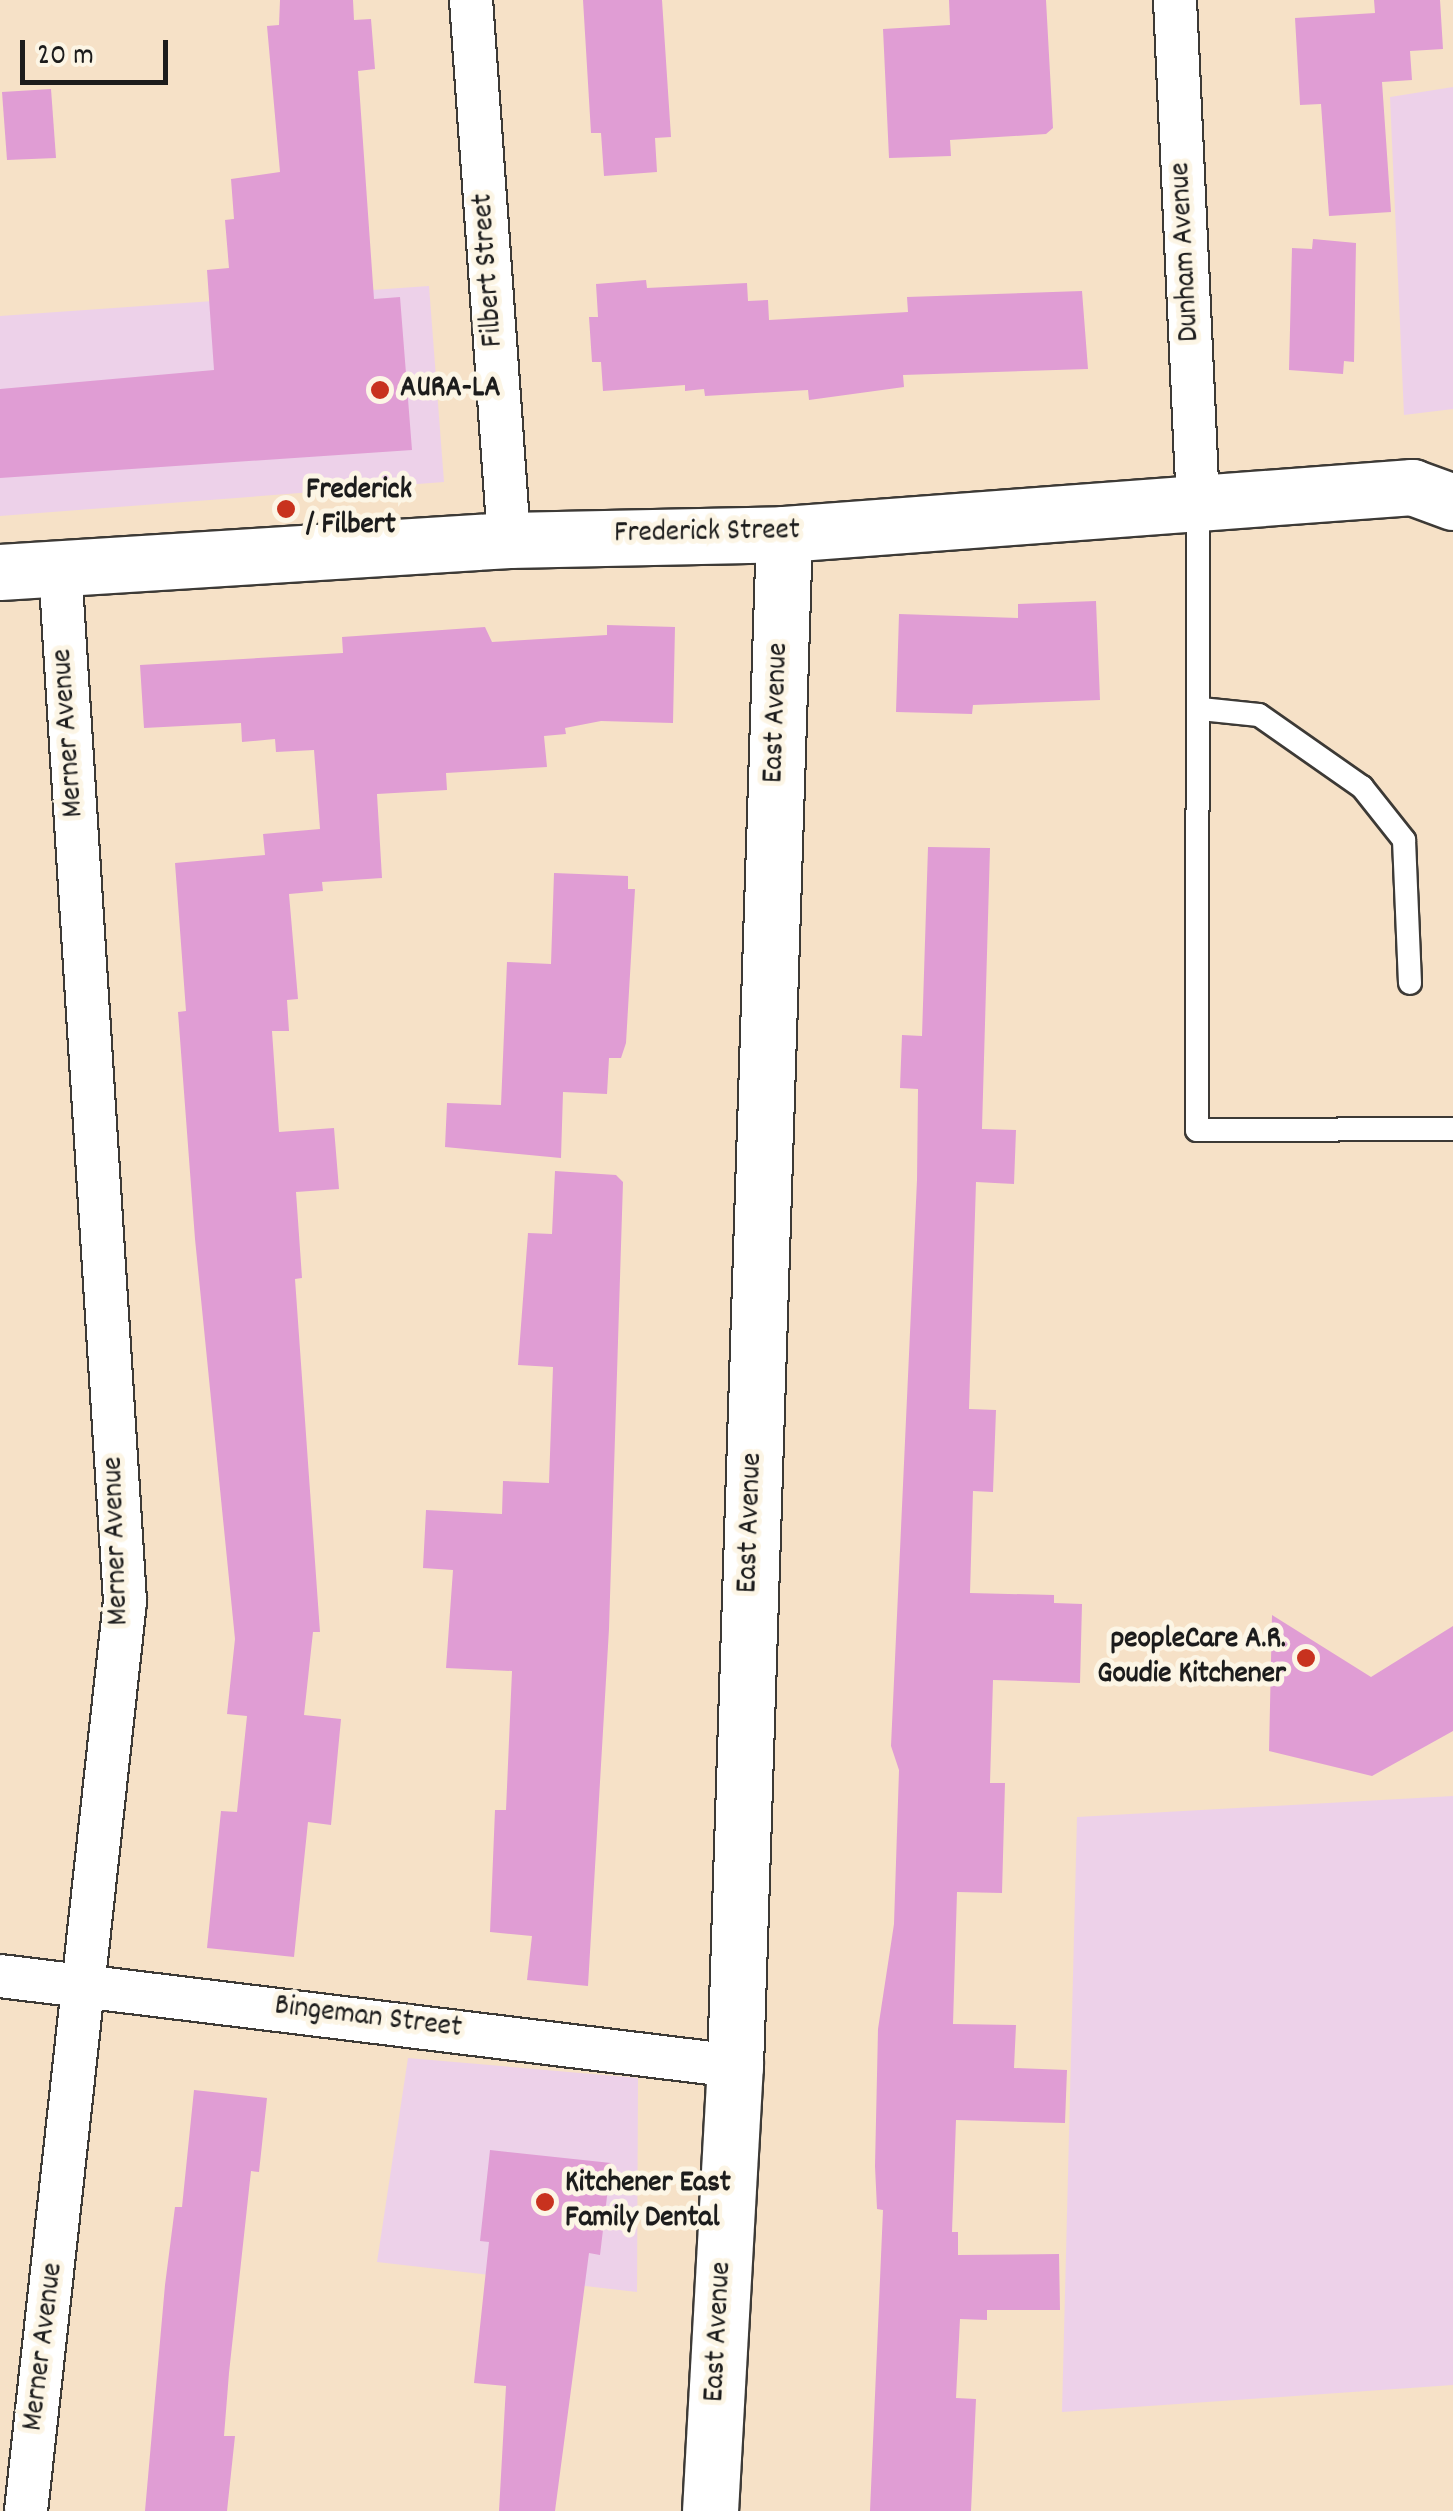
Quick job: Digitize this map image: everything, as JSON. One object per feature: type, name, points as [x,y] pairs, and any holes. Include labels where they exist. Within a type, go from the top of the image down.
[{"type":"street","name":"Filbert Street","points":[[471,0],[508,540]]},
{"type":"street","name":"Dunham Avenue","points":[[1175,0],[1198,505]]},
{"type":"street","name":"Frederick Street","points":[[0,572],[508,540],[784,534],[1440,484]]},
{"type":"street","name":"East Avenue","points":[[710,2511],[735,2066],[784,534]]},
{"type":"street","name":"Merner Avenue","points":[[26,2511],[87,1986],[126,1601],[60,568]]},
{"type":"street","name":"Bingeman Street","points":[[0,1976],[735,2066]]},
{"type":"lane","points":[[1198,505],[1202,710],[1197,1130],[1453,1128]]},
{"type":"lane","points":[[1202,710],[1259,715],[1362,787],[1404,840],[1410,984]]},
{"type":"shaded area","points":[[1453,87],[1453,409],[1404,415],[1390,97]]},
{"type":"shaded area","points":[[429,286],[444,482],[0,516],[0,316]]},
{"type":"shaded area","points":[[1453,1796],[1453,2385],[1062,2412],[1077,1817]]},
{"type":"shaded area","points":[[408,2058],[638,2078],[637,2292],[377,2262]]},
{"type":"building","points":[[280,0],[353,0],[354,20],[371,19],[375,69],[358,71],[374,299],[400,297],[412,450],[0,478],[0,389],[214,370],[207,270],[229,268],[225,220],[234,219],[231,179],[280,172],[267,26],[279,25]]},
{"type":"building","points":[[583,0],[662,0],[671,137],[655,138],[657,172],[604,176],[601,133],[591,133]]},
{"type":"building","points":[[949,0],[1046,0],[1053,128],[1046,134],[950,140],[951,156],[889,158],[883,29],[950,25]]},
{"type":"building","points":[[1374,0],[1440,0],[1443,49],[1410,51],[1412,80],[1382,82],[1391,212],[1329,216],[1321,104],[1300,105],[1295,18],[1375,13]]},
{"type":"building","points":[[51,89],[56,158],[7,160],[2,92]]},
{"type":"building","points":[[1313,239],[1356,243],[1354,362],[1344,361],[1343,374],[1289,370],[1292,248],[1312,249]]},
{"type":"building","points":[[646,280],[647,288],[747,283],[748,301],[768,300],[769,320],[908,312],[907,297],[1082,291],[1088,369],[903,375],[904,387],[809,400],[808,390],[705,396],[704,389],[685,391],[685,385],[603,391],[601,362],[592,362],[589,317],[598,317],[596,284]]},
{"type":"building","points":[[1096,601],[1100,700],[973,705],[972,714],[896,712],[899,614],[1018,618],[1018,604]]},
{"type":"building","points":[[607,625],[675,627],[673,723],[601,721],[565,728],[566,734],[544,736],[547,767],[446,773],[447,790],[377,794],[382,878],[322,882],[323,891],[289,894],[298,999],[287,1000],[289,1031],[272,1031],[279,1132],[334,1128],[339,1189],[296,1192],[302,1278],[295,1279],[320,1632],[313,1632],[304,1715],[341,1719],[331,1825],[308,1822],[294,1957],[207,1948],[221,1811],[237,1812],[247,1716],[227,1714],[235,1639],[195,1239],[178,1012],[186,1011],[175,863],[265,855],[263,834],[320,829],[314,750],[276,752],[275,739],[242,742],[241,723],[144,728],[140,665],[343,653],[342,637],[485,627],[492,642],[607,635]]},
{"type":"building","points":[[928,847],[990,848],[982,1129],[1016,1130],[1014,1184],[976,1182],[969,1409],[996,1410],[993,1492],[973,1491],[970,1593],[1054,1595],[1054,1603],[1082,1604],[1080,1683],[993,1680],[990,1783],[1005,1783],[1002,1893],[957,1892],[953,2024],[1016,2025],[1014,2068],[1067,2070],[1065,2123],[956,2120],[952,2232],[958,2232],[958,2255],[1059,2254],[1060,2310],[987,2310],[987,2320],[960,2319],[956,2398],[976,2399],[971,2511],[870,2511],[883,2210],[877,2209],[875,2166],[878,2029],[894,1924],[899,1770],[891,1746],[917,1180],[918,1089],[900,1088],[902,1035],[922,1036]]},
{"type":"building","points":[[554,873],[628,876],[628,889],[635,889],[626,1043],[621,1058],[609,1058],[607,1094],[563,1092],[561,1158],[445,1147],[447,1103],[501,1105],[507,962],[551,964]]},
{"type":"building","points":[[555,1171],[616,1175],[623,1182],[609,1629],[588,1986],[527,1980],[532,1936],[490,1932],[495,1810],[506,1810],[512,1671],[446,1668],[453,1570],[423,1568],[426,1510],[502,1514],[503,1481],[549,1483],[553,1367],[518,1365],[528,1233],[552,1234]]},
{"type":"building","name":"peopleCare A.R. Goudie Kitchener","points":[[1272,1615],[1371,1677],[1453,1626],[1453,1731],[1372,1776],[1269,1751]]},
{"type":"building","points":[[194,2090],[267,2098],[259,2172],[251,2171],[229,2373],[224,2436],[235,2436],[227,2511],[145,2511],[165,2285],[175,2207],[182,2207]]},
{"type":"building","points":[[490,2150],[611,2163],[600,2255],[589,2253],[555,2511],[499,2511],[506,2386],[474,2383],[489,2242],[480,2241]]},
{"type":"place","name":"AURA-LA","points":[[380,390]]},
{"type":"place","name":"Frederick / Filbert","points":[[286,509]]},
{"type":"place","name":"peopleCare A.R. Goudie Kitchener","points":[[1306,1658]]},
{"type":"place","name":"Kitchener East Family Dental","points":[[545,2202]]}]
